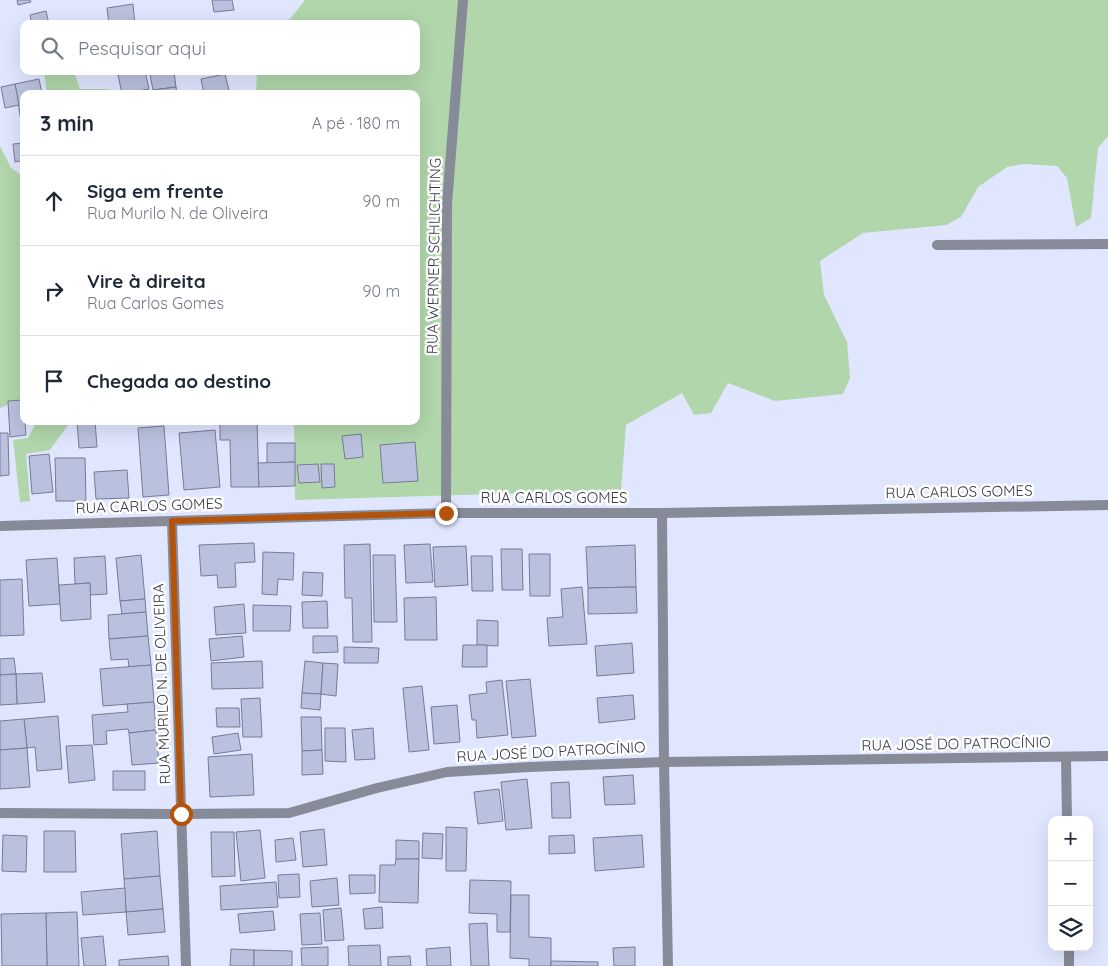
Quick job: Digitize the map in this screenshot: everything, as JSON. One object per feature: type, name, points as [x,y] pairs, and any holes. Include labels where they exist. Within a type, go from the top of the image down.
[{"type":"street","name":"RUA WERNER SCHLICHTING","points":[[446,513],[447,204],[463,0]]},
{"type":"street","points":[[937,245],[1108,244]]},
{"type":"street","name":"RUA CARLOS GOMES","points":[[0,526],[446,513],[662,513],[1108,505]]},
{"type":"street","points":[[662,513],[668,966]]},
{"type":"street","name":"RUA MURILO N. DE OLIVEIRA","points":[[172,521],[186,966]]},
{"type":"street","name":"RUA JOSÉ DO PATROCÍNIO","points":[[0,813],[289,813],[377,788],[447,772],[664,762],[1108,756]]},
{"type":"street","points":[[1066,758],[1067,816]]},
{"type":"street","points":[[1069,951],[1069,966]]},
{"type":"green space","points":[[305,0],[1108,0],[1108,136],[1098,148],[1091,218],[1076,227],[1067,178],[1057,166],[1023,164],[1007,167],[978,187],[961,217],[946,225],[863,233],[820,261],[824,295],[847,342],[850,378],[843,394],[775,401],[728,383],[711,413],[694,415],[682,393],[626,425],[621,490],[295,500],[294,425],[420,425],[420,90],[256,90],[257,75],[420,75],[420,20],[288,20]]},
{"type":"green space","points":[[45,75],[75,75],[80,89],[110,90],[46,90]]},
{"type":"green space","points":[[0,146],[11,168],[20,174],[20,400],[0,408]]},
{"type":"green space","points":[[35,425],[68,425],[50,450],[26,454],[30,501],[20,502],[13,440],[28,438]]},
{"type":"building","points":[[17,0],[30,0],[31,2],[18,5]]},
{"type":"building","points":[[212,0],[232,0],[234,10],[214,12]]},
{"type":"building","points":[[133,4],[135,20],[108,20],[107,8]]},
{"type":"building","points":[[46,11],[48,20],[31,20],[30,15]]},
{"type":"building","points":[[118,75],[146,75],[149,89],[121,90]]},
{"type":"building","points":[[150,75],[174,75],[176,87],[153,90]]},
{"type":"building","points":[[225,75],[229,90],[203,90],[201,79]]},
{"type":"building","points":[[39,79],[41,90],[20,90],[20,115],[15,84]]},
{"type":"building","points":[[15,84],[19,105],[5,108],[1,87]]},
{"type":"building","points":[[176,87],[176,90],[153,90]]},
{"type":"building","points":[[20,143],[20,161],[15,162],[13,144]]},
{"type":"building","points":[[20,400],[20,425],[25,425],[26,435],[10,437],[8,401]]},
{"type":"building","points":[[77,425],[95,425],[97,447],[79,448]]},
{"type":"building","points":[[220,425],[257,425],[259,487],[231,487],[230,440],[220,440]]},
{"type":"building","points":[[164,426],[169,495],[143,497],[138,428]]},
{"type":"building","points":[[215,430],[220,487],[184,490],[179,433]]},
{"type":"building","points":[[0,433],[8,433],[9,475],[0,476]]},
{"type":"building","points":[[361,434],[363,457],[345,459],[342,436]]},
{"type":"building","points":[[415,442],[418,481],[383,483],[380,445]]},
{"type":"building","points":[[267,443],[295,443],[295,462],[267,463]]},
{"type":"building","points":[[49,454],[53,492],[32,494],[29,456]]},
{"type":"building","points":[[55,458],[85,458],[86,501],[56,501]]},
{"type":"building","points":[[295,462],[295,486],[259,487],[258,463]]},
{"type":"building","points":[[318,464],[320,482],[299,483],[297,465]]},
{"type":"building","points":[[321,464],[334,464],[335,487],[322,488]]},
{"type":"building","points":[[127,470],[129,498],[96,499],[94,472]]},
{"type":"building","points":[[254,543],[255,562],[235,563],[236,587],[218,588],[217,575],[201,576],[199,545]]},
{"type":"building","points":[[370,544],[372,642],[353,642],[352,598],[345,598],[344,545]]},
{"type":"building","points":[[430,544],[433,582],[406,583],[404,545]]},
{"type":"building","points":[[635,545],[636,587],[588,588],[586,547]]},
{"type":"building","points":[[466,546],[468,585],[435,587],[433,547]]},
{"type":"building","points":[[501,549],[522,549],[523,590],[502,590]]},
{"type":"building","points":[[263,552],[294,553],[293,580],[278,579],[277,595],[262,594]]},
{"type":"building","points":[[529,554],[550,554],[550,596],[530,596]]},
{"type":"building","points":[[141,555],[145,599],[120,601],[116,558]]},
{"type":"building","points":[[373,555],[395,555],[397,622],[374,622]]},
{"type":"building","points":[[105,556],[107,594],[90,595],[90,583],[75,584],[74,558]]},
{"type":"building","points":[[471,556],[492,556],[493,591],[472,591]]},
{"type":"building","points":[[57,558],[60,604],[29,606],[26,560]]},
{"type":"building","points":[[303,572],[323,573],[322,596],[302,595]]},
{"type":"building","points":[[22,579],[24,635],[0,636],[0,580]]},
{"type":"building","points":[[90,583],[91,619],[61,621],[59,585]]},
{"type":"building","points":[[582,587],[587,644],[549,646],[547,618],[563,617],[561,589]]},
{"type":"building","points":[[636,587],[637,613],[588,614],[588,588]]},
{"type":"building","points":[[436,597],[437,640],[405,640],[404,598]]},
{"type":"building","points":[[145,599],[146,612],[122,614],[120,601]]},
{"type":"building","points":[[327,601],[328,628],[303,628],[302,602]]},
{"type":"building","points":[[244,604],[246,633],[216,635],[214,607]]},
{"type":"building","points":[[253,605],[291,606],[290,631],[253,631]]},
{"type":"building","points":[[146,612],[148,636],[109,639],[108,615]]},
{"type":"building","points":[[477,620],[498,621],[498,646],[477,645]]},
{"type":"building","points":[[148,636],[151,665],[129,667],[128,659],[111,660],[109,639]]},
{"type":"building","points":[[242,636],[244,657],[211,661],[209,639]]},
{"type":"building","points":[[313,636],[337,636],[338,652],[313,653]]},
{"type":"building","points":[[632,643],[634,673],[597,676],[595,646]]},
{"type":"building","points":[[463,645],[487,645],[487,667],[462,667]]},
{"type":"building","points":[[344,647],[379,648],[378,663],[344,663]]},
{"type":"building","points":[[14,658],[16,674],[0,675],[0,659]]},
{"type":"building","points":[[262,661],[263,688],[212,689],[211,663]]},
{"type":"building","points":[[305,661],[323,663],[321,694],[302,693]]},
{"type":"building","points":[[323,663],[338,664],[336,696],[321,694]]},
{"type":"building","points":[[151,665],[154,702],[103,706],[100,669]]},
{"type":"building","points":[[42,673],[45,702],[17,704],[16,674]]},
{"type":"building","points":[[16,674],[17,704],[0,705],[0,675]]},
{"type":"building","points":[[530,679],[536,736],[512,738],[506,681]]},
{"type":"building","points":[[502,680],[508,735],[477,738],[476,720],[472,720],[469,695],[487,693],[486,682]]},
{"type":"building","points":[[422,686],[429,750],[409,752],[403,688]]},
{"type":"building","points":[[302,693],[321,694],[320,710],[301,708]]},
{"type":"building","points":[[633,695],[635,719],[599,723],[597,698]]},
{"type":"building","points":[[260,698],[262,737],[243,737],[241,699]]},
{"type":"building","points":[[154,702],[156,730],[129,733],[128,729],[106,731],[107,744],[94,745],[92,715],[128,712],[127,704]]},
{"type":"building","points":[[457,705],[460,742],[434,744],[431,707]]},
{"type":"building","points":[[216,708],[239,708],[240,727],[217,727]]},
{"type":"building","points":[[58,716],[62,769],[37,771],[35,747],[27,748],[24,719]]},
{"type":"building","points":[[301,717],[321,717],[322,750],[302,751]]},
{"type":"building","points":[[24,719],[27,748],[0,750],[0,721]]},
{"type":"building","points":[[325,728],[345,728],[346,762],[325,761]]},
{"type":"building","points":[[373,728],[375,759],[355,760],[352,730]]},
{"type":"building","points":[[156,730],[159,763],[132,765],[129,733]]},
{"type":"building","points":[[238,733],[241,750],[214,754],[212,737]]},
{"type":"building","points":[[92,745],[95,780],[69,783],[66,746]]},
{"type":"building","points":[[27,748],[30,787],[0,789],[0,750]]},
{"type":"building","points":[[322,750],[323,774],[302,775],[302,751]]},
{"type":"building","points":[[252,754],[254,795],[210,797],[208,757]]},
{"type":"building","points":[[113,771],[145,771],[145,790],[113,790]]},
{"type":"building","points":[[633,775],[635,804],[605,805],[603,777]]},
{"type":"building","points":[[527,779],[532,828],[506,830],[501,782]]},
{"type":"building","points":[[569,782],[571,818],[552,818],[551,783]]},
{"type":"building","points":[[499,789],[503,821],[478,824],[474,792]]},
{"type":"building","points":[[446,827],[467,828],[466,871],[446,871]]},
{"type":"building","points":[[324,829],[327,865],[303,867],[300,832]]},
{"type":"building","points":[[260,830],[265,878],[241,881],[236,832]]},
{"type":"building","points":[[44,831],[75,831],[76,872],[44,872]]},
{"type":"building","points":[[157,831],[160,876],[124,879],[121,834]]},
{"type":"building","points":[[211,832],[234,832],[235,876],[212,877]]},
{"type":"building","points":[[423,833],[443,834],[442,859],[422,858]]},
{"type":"building","points":[[3,835],[27,836],[26,872],[2,871]]},
{"type":"building","points":[[574,835],[575,853],[549,854],[549,836]]},
{"type":"building","points":[[642,835],[644,867],[595,871],[593,838]]},
{"type":"building","points":[[293,838],[296,860],[276,862],[275,840]]},
{"type":"building","points":[[396,840],[419,841],[419,859],[396,859]]},
{"type":"building","points":[[396,859],[419,859],[418,903],[379,902],[380,865],[395,865]]},
{"type":"building","points":[[299,874],[300,897],[279,898],[278,875]]},
{"type":"building","points":[[349,875],[375,875],[375,893],[350,894]]},
{"type":"building","points":[[160,876],[163,909],[126,912],[124,879]]},
{"type":"building","points":[[337,878],[339,905],[312,907],[310,881]]},
{"type":"building","points":[[470,880],[511,881],[510,932],[497,932],[497,914],[469,913]]},
{"type":"building","points":[[276,882],[278,907],[221,910],[220,886]]},
{"type":"building","points":[[125,888],[126,912],[83,915],[81,892]]},
{"type":"building","points":[[511,895],[529,895],[529,937],[551,938],[551,966],[529,966],[529,959],[510,958]]},
{"type":"building","points":[[382,907],[383,928],[365,929],[363,909]]},
{"type":"building","points":[[341,908],[344,940],[325,941],[323,910]]},
{"type":"building","points":[[163,909],[165,932],[128,935],[126,912]]},
{"type":"building","points":[[273,911],[275,930],[240,933],[238,914]]},
{"type":"building","points":[[77,912],[79,966],[47,966],[46,913]]},
{"type":"building","points":[[46,913],[47,966],[2,966],[1,914]]},
{"type":"building","points":[[320,913],[322,944],[302,945],[300,914]]},
{"type":"building","points":[[487,923],[489,966],[471,966],[469,924]]},
{"type":"building","points":[[103,936],[106,966],[84,966],[81,938]]},
{"type":"building","points":[[380,945],[381,966],[349,966],[348,946]]},
{"type":"building","points":[[328,947],[328,966],[302,966],[301,948]]},
{"type":"building","points":[[450,947],[451,966],[427,966],[426,949]]},
{"type":"building","points":[[635,947],[635,966],[614,966],[613,948]]},
{"type":"building","points":[[231,949],[254,950],[254,966],[230,966]]},
{"type":"building","points":[[254,950],[292,951],[292,966],[254,966]]},
{"type":"building","points":[[168,956],[169,966],[119,966],[119,960]]},
{"type":"building","points":[[410,956],[411,966],[388,966],[388,957]]},
{"type":"building","points":[[551,961],[598,962],[598,966],[551,966]]},
{"type":"route","points":[[181,814],[172,521],[446,513]]}]
